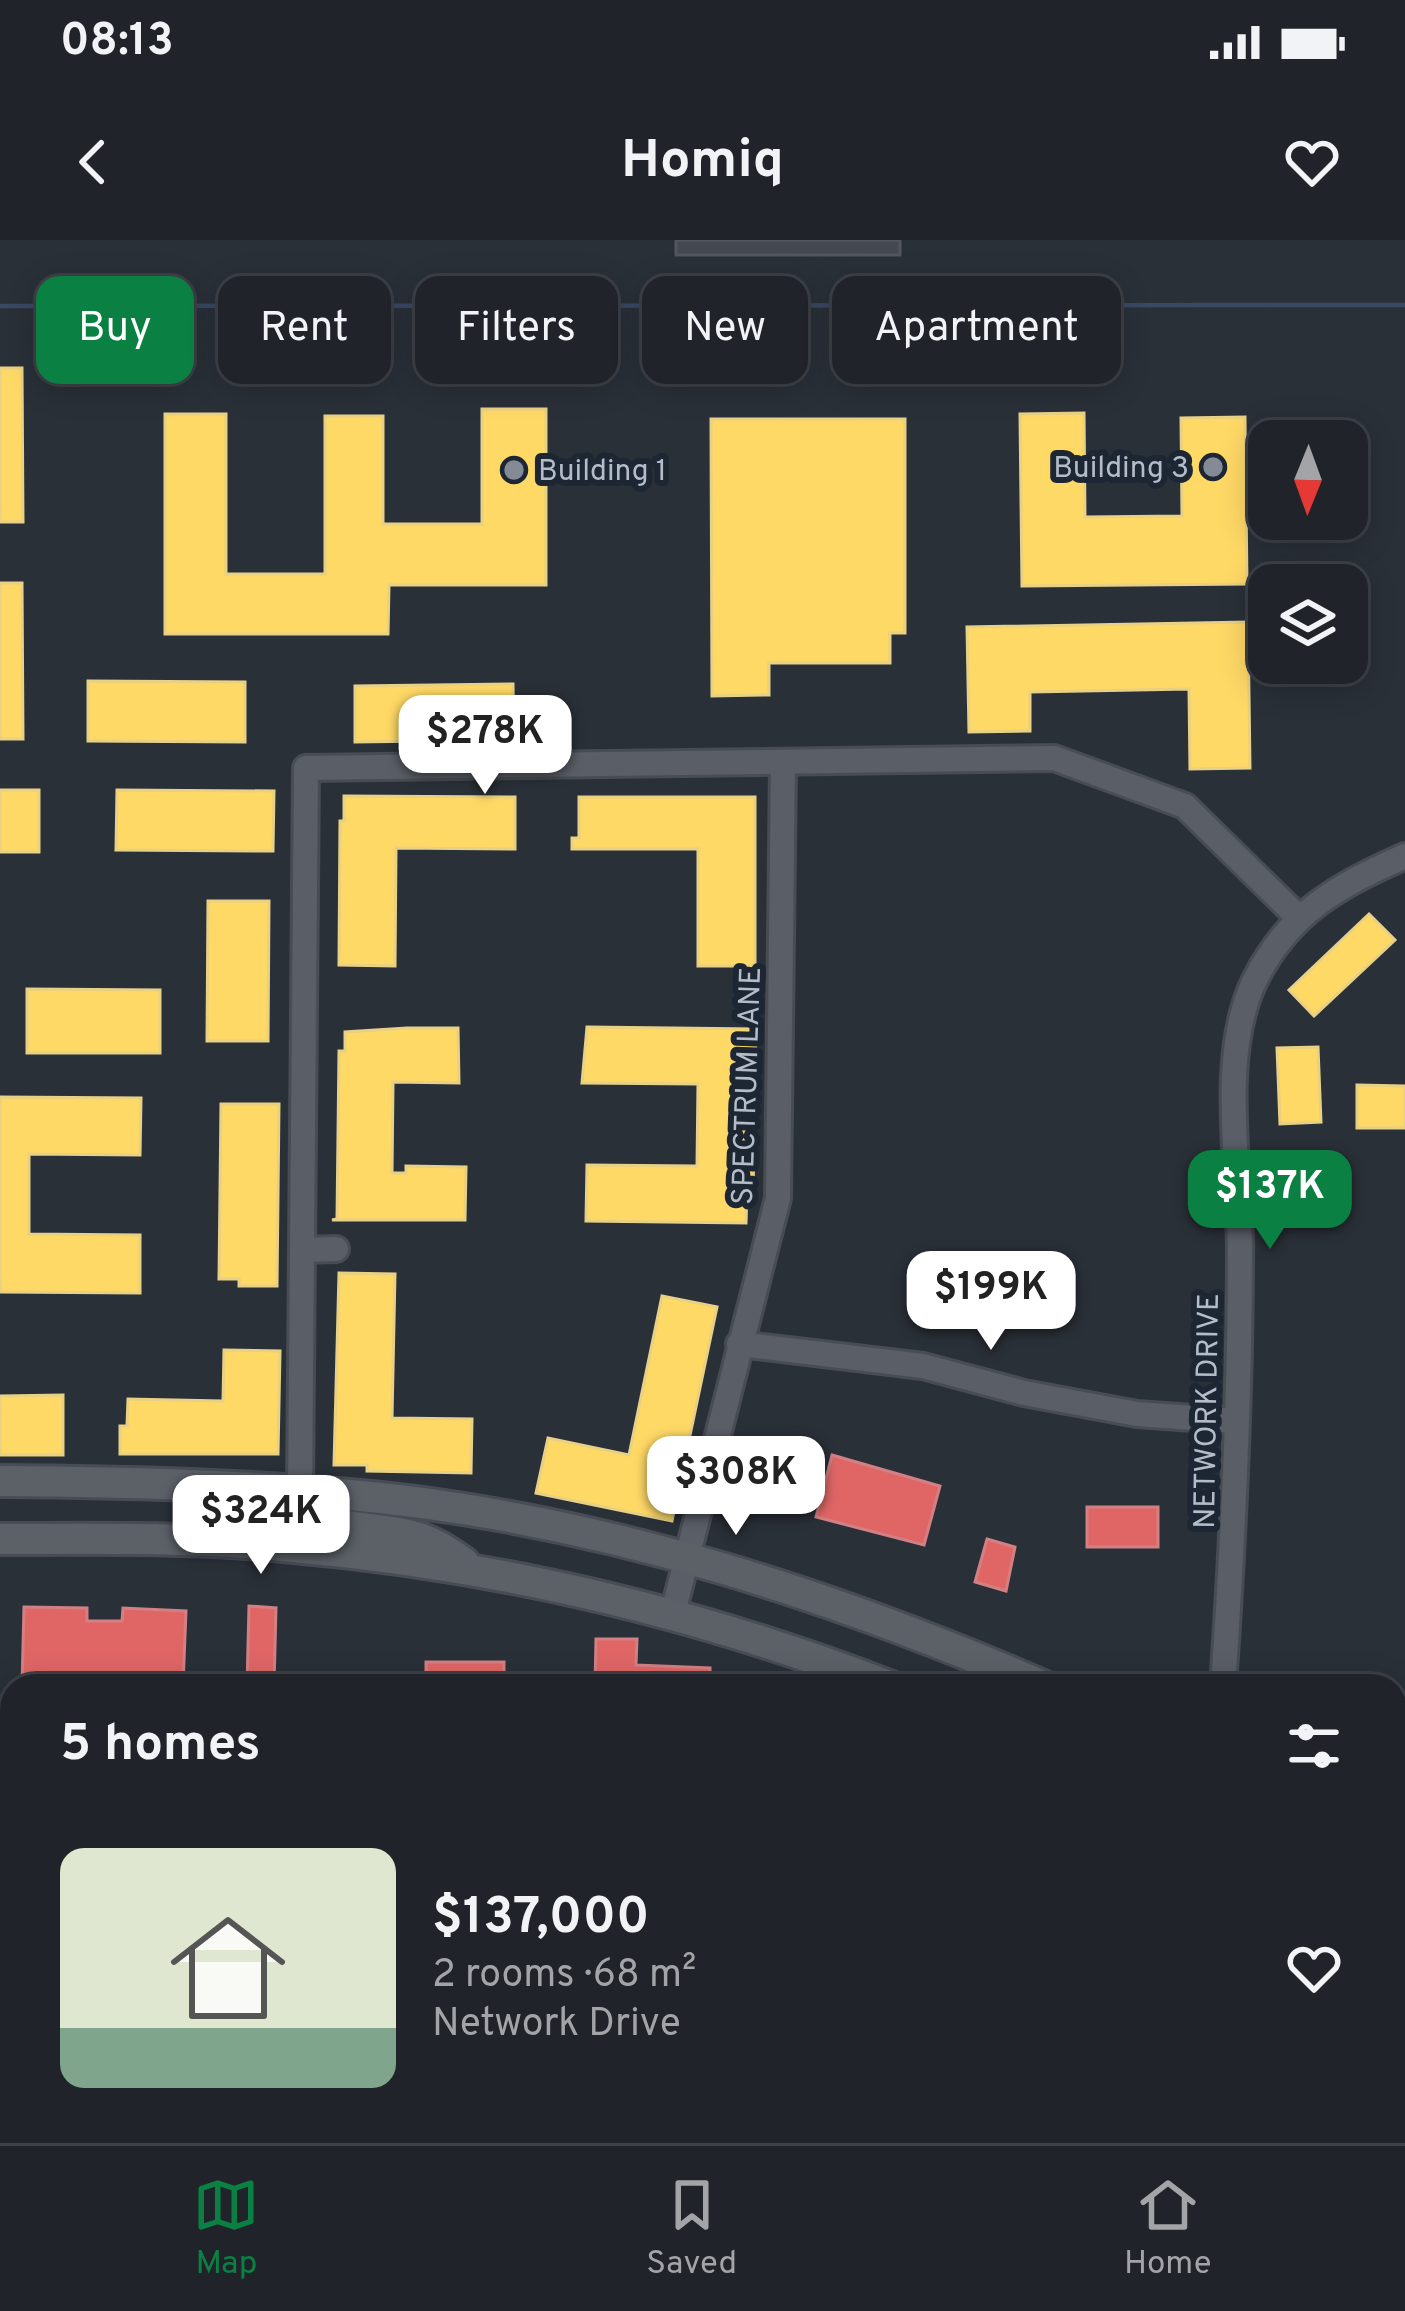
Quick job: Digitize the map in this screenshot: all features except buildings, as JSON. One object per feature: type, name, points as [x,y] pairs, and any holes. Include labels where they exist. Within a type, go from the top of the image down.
[{"type":"main road","points":[[0,1481],[300,1491],[530,1521],[770,1580],[880,1618],[1014,1674]]},
{"type":"main road","points":[[300,1491],[306,1514],[324,1523],[414,1536],[440,1546],[476,1571]]},
{"type":"main road","points":[[0,1539],[283,1545],[476,1571],[673,1613],[858,1674]]},
{"type":"street","points":[[300,1491],[306,768],[1054,758],[1185,806],[1298,917]]},
{"type":"street","name":"SPECTRUM LANE","points":[[673,1613],[778,1198],[783,764]]},
{"type":"street","name":"NETWORK DRIVE","points":[[1224,1674],[1240,1249],[1234,1059],[1253,984],[1298,917],[1331,892],[1405,856]]},
{"type":"street","points":[[303,1250],[336,1249]]},
{"type":"street","points":[[739,1344],[923,1366],[1024,1393],[1137,1414],[1237,1420]]},
{"type":"waterway","points":[[0,306],[1405,305]]},
{"type":"place","name":"Building 3","points":[[1213,467]]},
{"type":"place","name":"Building 1","points":[[514,470]]}]
